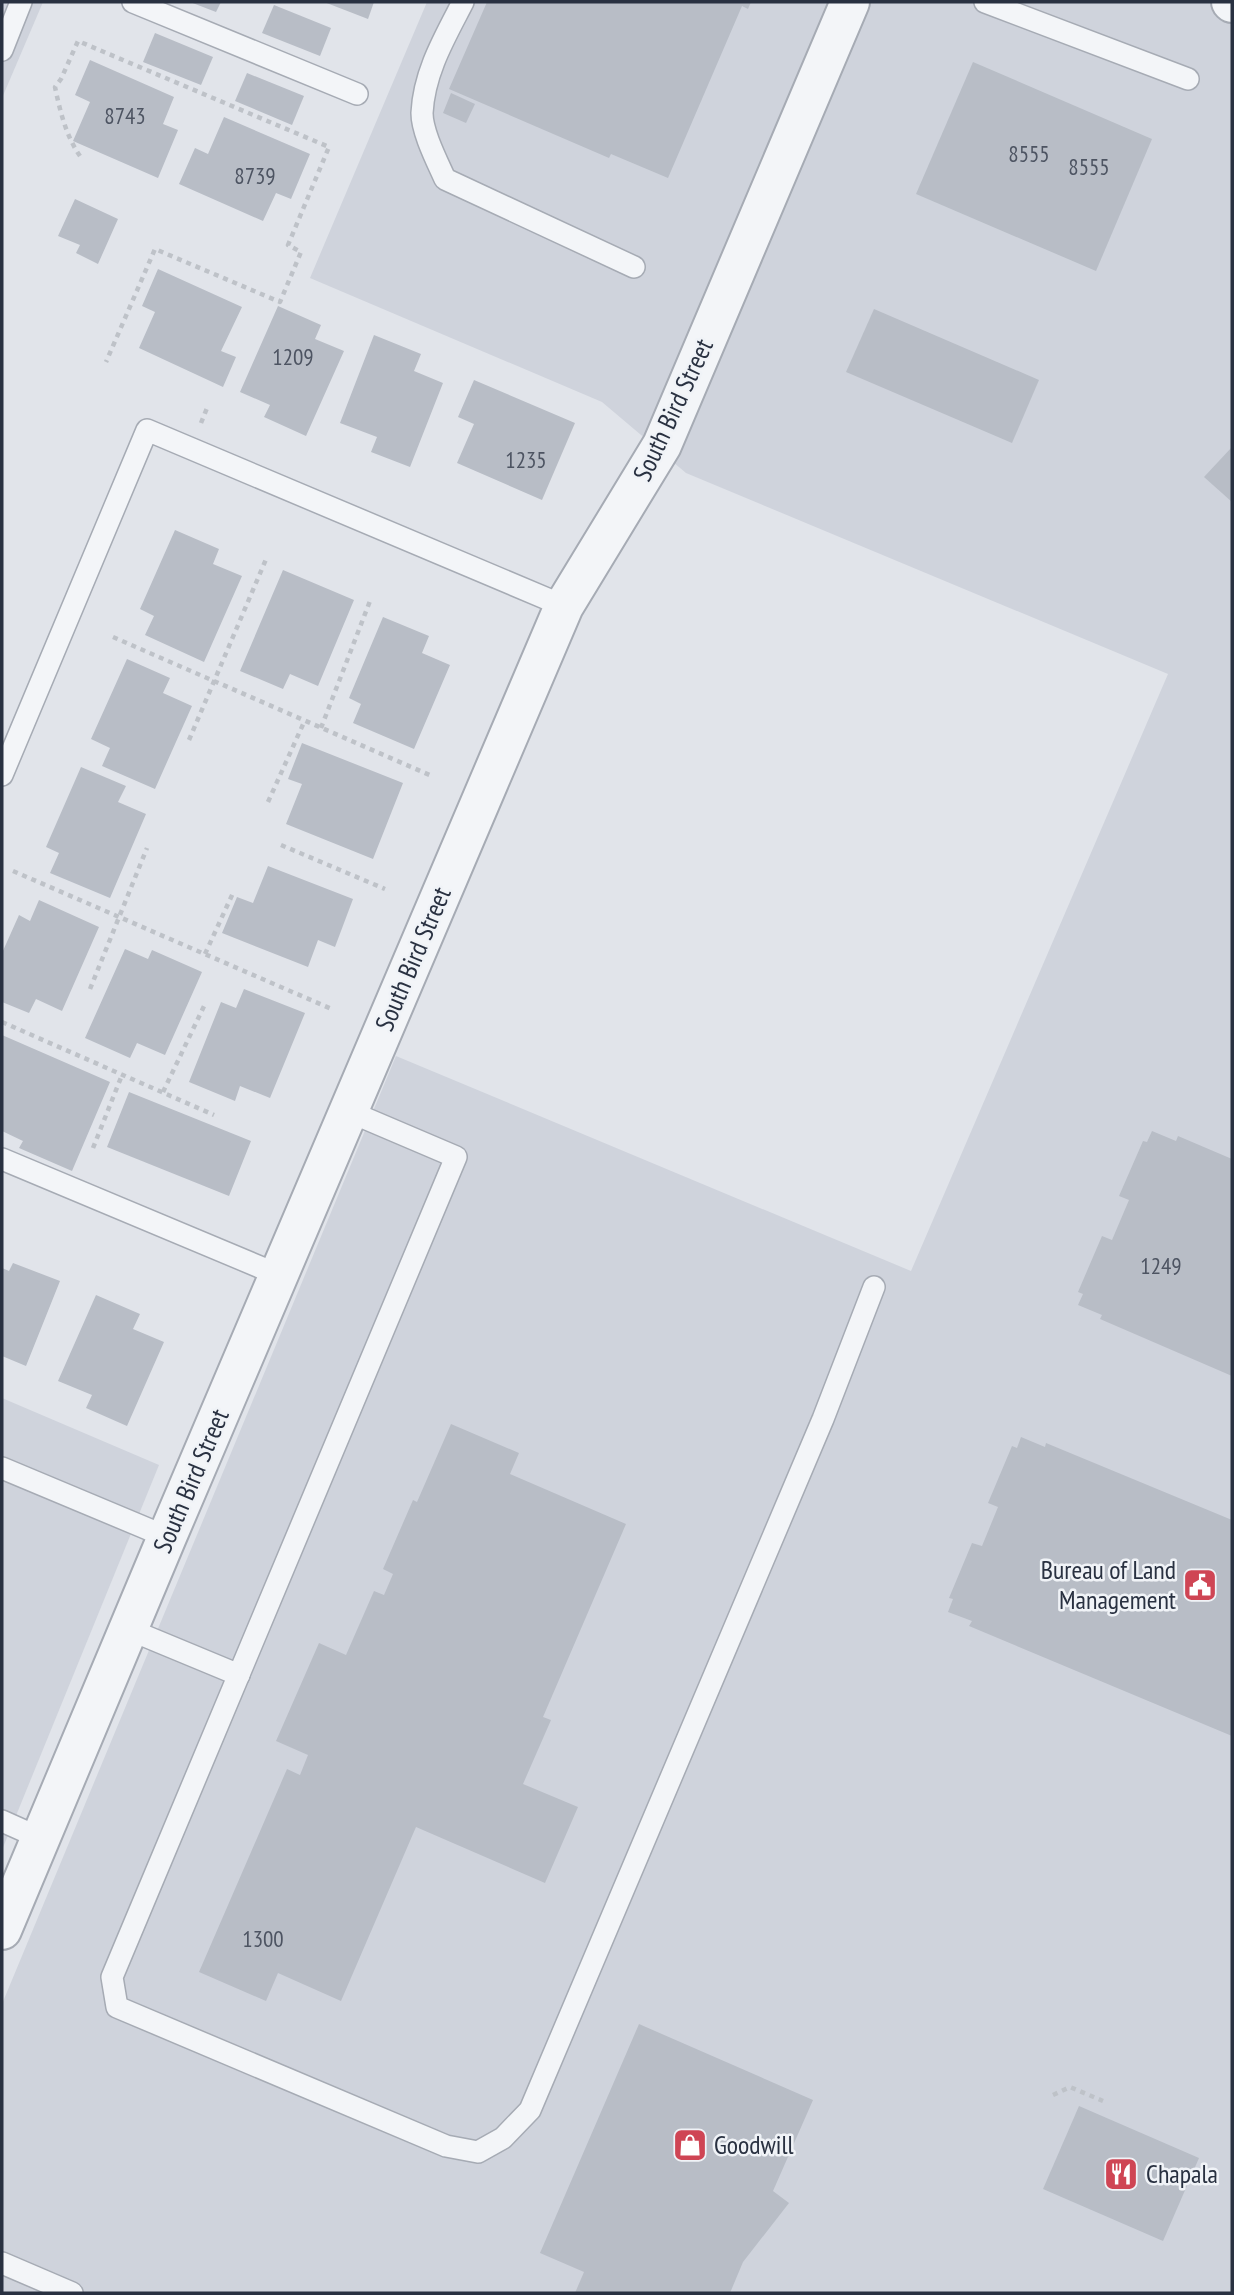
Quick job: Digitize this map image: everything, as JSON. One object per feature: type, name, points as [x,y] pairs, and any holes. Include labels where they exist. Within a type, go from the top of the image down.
[{"type":"street","name":"South Bird Street","points":[[2,1930],[564,606],[662,445],[850,2]]},
{"type":"lane","points":[[2,50],[21,2]]},
{"type":"lane","points":[[133,2],[357,94]]},
{"type":"lane","points":[[463,2],[433,60],[422,114],[430,143],[445,179],[634,267]]},
{"type":"lane","points":[[985,2],[1188,79]]},
{"type":"lane","points":[[2,775],[147,430],[564,606]]},
{"type":"lane","points":[[348,1111],[456,1157],[112,1977],[117,2007],[446,2147],[478,2151],[503,2138],[530,2110],[823,1419],[874,1287]]},
{"type":"lane","points":[[2,1159],[279,1275]]},
{"type":"lane","points":[[2,1468],[167,1537]]},
{"type":"lane","points":[[128,1629],[239,1675]]},
{"type":"lane","points":[[2,1821],[40,1838]]},
{"type":"lane","points":[[2,2263],[72,2293]]},
{"type":"path","points":[[79,156],[71,144],[55,87],[78,41],[329,148],[288,245],[301,252],[280,302],[155,248],[106,362]]},
{"type":"path","points":[[189,740],[267,557]]},
{"type":"path","points":[[321,728],[370,601]]},
{"type":"path","points":[[113,637],[432,776]]},
{"type":"path","points":[[268,802],[305,720]]},
{"type":"path","points":[[281,845],[385,889]]},
{"type":"path","points":[[90,989],[147,848]]},
{"type":"path","points":[[13,871],[334,1010]]},
{"type":"path","points":[[205,954],[233,893]]},
{"type":"path","points":[[163,1092],[206,1002]]},
{"type":"path","points":[[2,1023],[214,1115]]},
{"type":"path","points":[[93,1147],[122,1075]]},
{"type":"path","points":[[1053,2095],[1070,2087],[1103,2101]]},
{"type":"shaded area","points":[[2,2],[43,2],[2,98]]},
{"type":"shaded area","points":[[427,2],[1232,2],[1232,2293],[2,2293],[2,2004],[396,1056],[911,1271],[1168,674],[686,473],[602,402],[310,278]]},
{"type":"shaded area","points":[[2,1398],[159,1465],[2,1850]]},
{"type":"building","points":[[190,2],[221,2],[216,12]]},
{"type":"building","points":[[324,2],[374,2],[368,19]]},
{"type":"building","points":[[487,2],[751,2],[748,9],[742,6],[668,178],[611,154],[609,158],[449,89]]},
{"type":"building","points":[[274,5],[331,28],[320,56],[262,33]]},
{"type":"building","points":[[155,33],[213,57],[201,85],[143,62]]},
{"type":"building","points":[[90,60],[174,97],[163,124],[178,130],[158,178],[73,141],[90,102],[75,95]]},
{"type":"building","points":[[973,62],[1152,139],[1096,271],[916,194]]},
{"type":"building","points":[[247,73],[304,96],[292,125],[235,101]]},
{"type":"building","points":[[451,93],[475,104],[466,123],[443,113]]},
{"type":"building","points":[[224,117],[310,154],[291,199],[276,193],[263,221],[179,184],[195,148],[208,154]]},
{"type":"building","points":[[75,199],[118,219],[98,264],[76,253],[80,245],[58,236]]},
{"type":"building","points":[[158,269],[242,307],[221,351],[236,357],[223,387],[139,348],[155,312],[142,306]]},
{"type":"building","points":[[278,306],[321,325],[315,339],[344,351],[306,436],[264,417],[270,405],[240,392]]},
{"type":"building","points":[[874,309],[1039,380],[1012,443],[846,372]]},
{"type":"building","points":[[374,335],[421,354],[414,371],[443,383],[410,467],[371,452],[377,437],[340,423]]},
{"type":"building","points":[[474,380],[575,423],[542,500],[457,463],[474,424],[458,417]]},
{"type":"building","points":[[1232,447],[1232,502],[1204,477]]},
{"type":"building","points":[[175,530],[219,549],[213,564],[242,576],[204,662],[145,635],[154,616],[140,609]]},
{"type":"building","points":[[283,570],[354,600],[318,686],[290,674],[283,689],[240,671]]},
{"type":"building","points":[[383,617],[429,636],[422,653],[450,665],[414,749],[353,723],[361,704],[349,698]]},
{"type":"building","points":[[127,659],[170,678],[163,693],[192,706],[155,789],[102,766],[110,748],[91,739]]},
{"type":"building","points":[[302,743],[403,783],[373,859],[286,824],[302,784],[288,779]]},
{"type":"building","points":[[81,767],[126,786],[118,802],[146,814],[110,898],[50,873],[59,853],[46,847]]},
{"type":"building","points":[[268,866],[353,899],[335,947],[318,940],[308,967],[222,933],[237,897],[253,903]]},
{"type":"building","points":[[39,900],[99,927],[62,1011],[36,999],[29,1013],[2,1002],[2,953],[19,915],[30,921]]},
{"type":"building","points":[[125,949],[148,959],[152,950],[202,972],[165,1055],[137,1043],[130,1058],[85,1038]]},
{"type":"building","points":[[244,989],[305,1013],[270,1098],[240,1086],[235,1101],[189,1082],[221,1002],[236,1008]]},
{"type":"building","points":[[2,1035],[110,1082],[72,1171],[19,1148],[23,1141],[2,1131]]},
{"type":"building","points":[[129,1092],[251,1141],[229,1196],[107,1147]]},
{"type":"building","points":[[1152,1131],[1176,1141],[1178,1136],[1232,1159],[1232,1376],[1100,1319],[1102,1315],[1078,1305],[1083,1294],[1078,1292],[1102,1236],[1112,1240],[1129,1200],[1119,1196],[1143,1141],[1147,1142]]},
{"type":"building","points":[[13,1263],[60,1281],[26,1366],[2,1356],[2,1268],[9,1271]]},
{"type":"building","points":[[96,1295],[140,1314],[133,1329],[164,1342],[127,1426],[86,1408],[92,1395],[58,1381]]},
{"type":"building","points":[[451,1424],[519,1453],[510,1474],[626,1524],[543,1717],[551,1720],[523,1784],[578,1807],[545,1883],[416,1827],[341,2001],[278,1973],[266,2001],[199,1972],[287,1769],[300,1775],[308,1755],[276,1741],[319,1643],[346,1655],[374,1591],[384,1595],[393,1574],[383,1569],[413,1500],[417,1502]]},
{"type":"building","points":[[1021,1437],[1045,1447],[1046,1443],[1232,1520],[1232,1736],[969,1626],[972,1621],[948,1612],[953,1599],[949,1598],[972,1543],[982,1546],[998,1507],[988,1503],[1012,1446],[1017,1448]]},
{"type":"building","name":"Goodwill","points":[[639,2024],[813,2100],[773,2191],[789,2203],[743,2262],[730,2293],[575,2293],[584,2272],[540,2253]]},
{"type":"building","name":"Chapala","points":[[1079,2106],[1199,2158],[1163,2241],[1043,2189]]},
{"type":"place","name":"Bureau of Land Management","points":[[1200,1585]]},
{"type":"place","name":"Goodwill","points":[[690,2145]]},
{"type":"place","name":"Chapala","points":[[1121,2174]]}]
